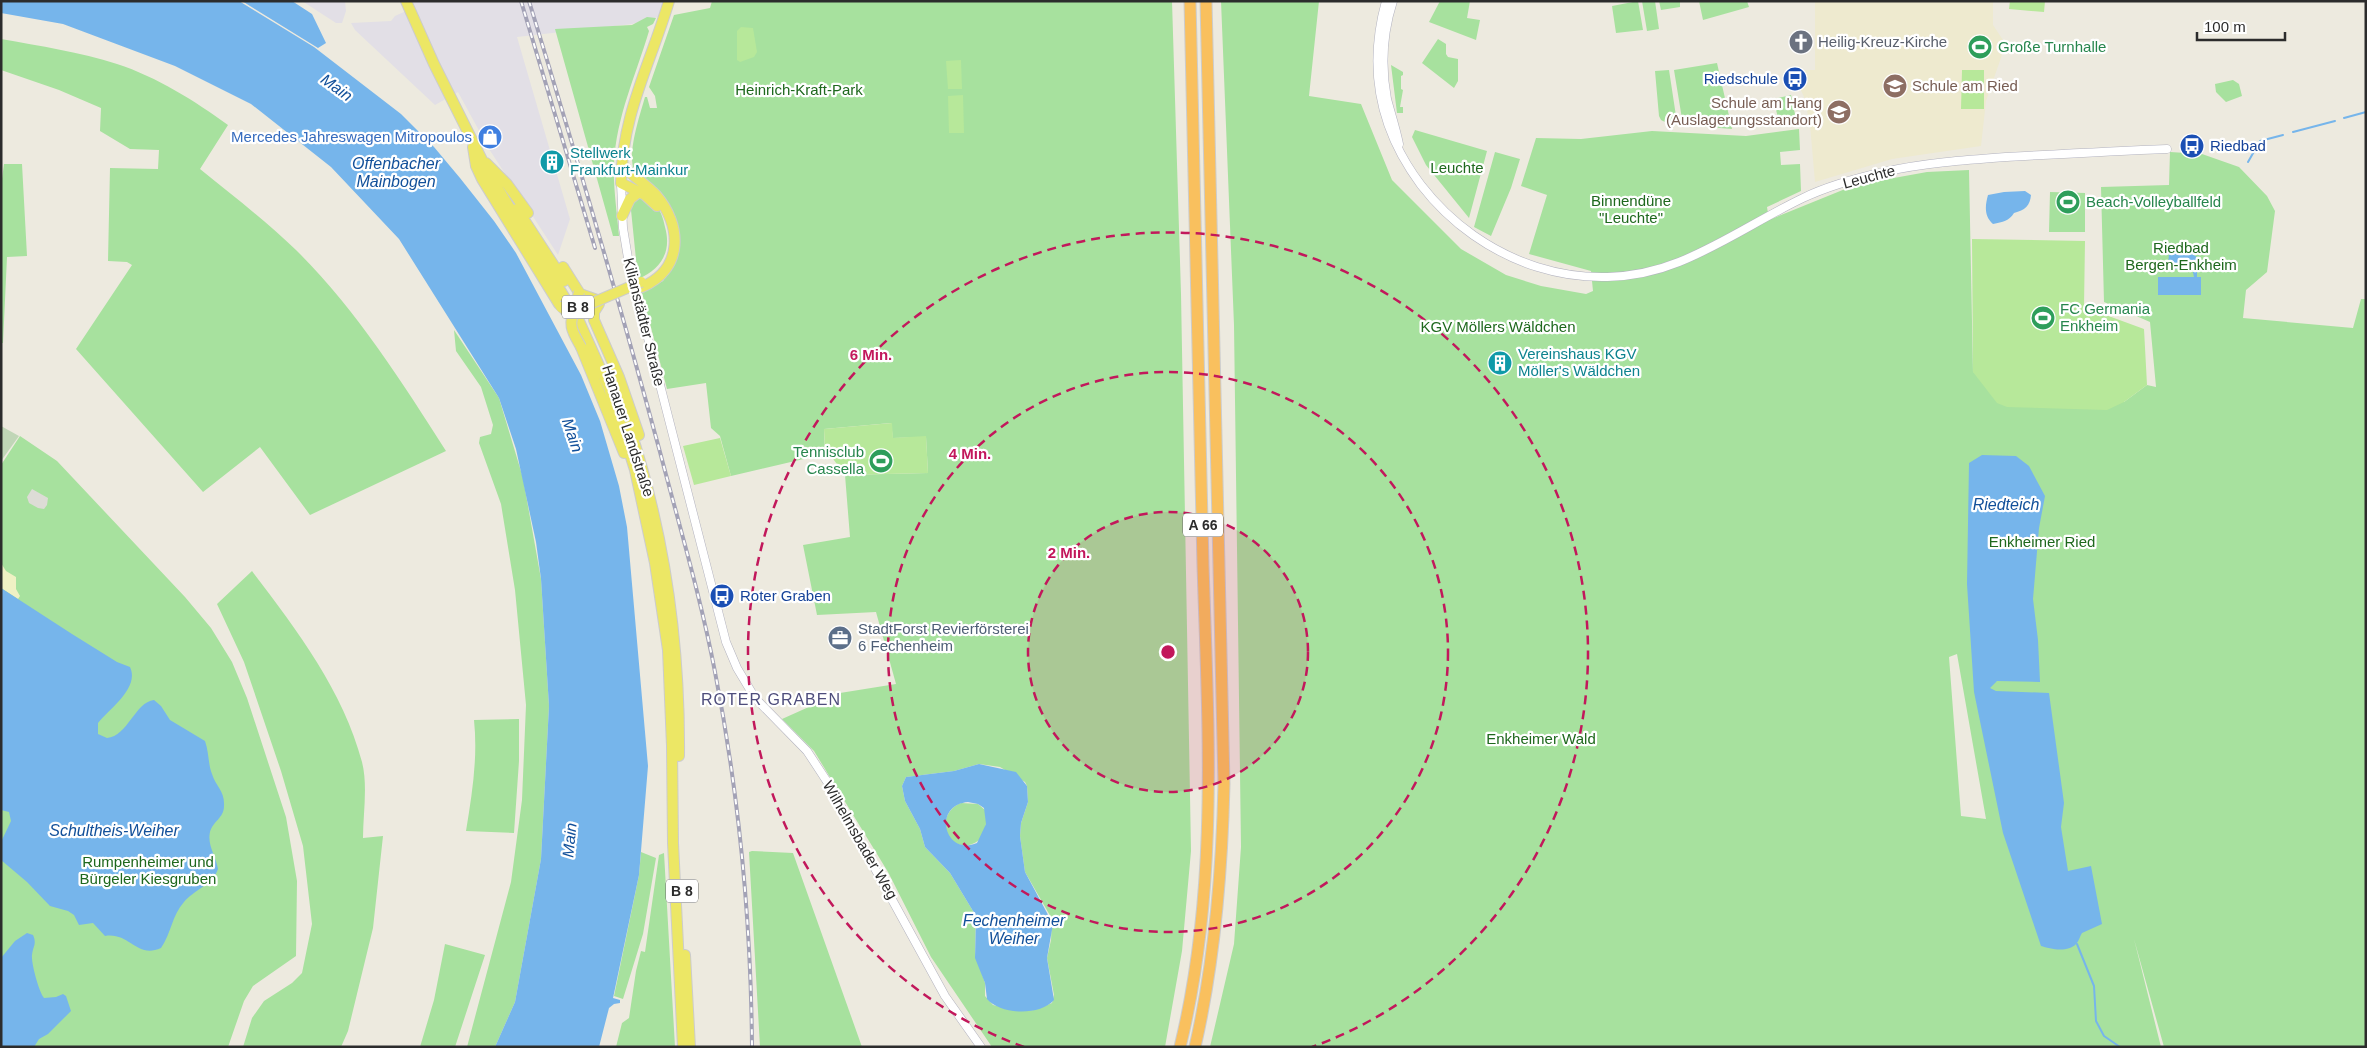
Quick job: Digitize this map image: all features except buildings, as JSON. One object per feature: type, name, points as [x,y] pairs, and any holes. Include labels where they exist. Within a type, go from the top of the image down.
[{"type":"highway","name":"A 66","points":[[1180,1047],[1202,927],[1208,829],[1208,701],[1190,1]]},
{"type":"highway","name":"A 66","points":[[1194,1047],[1208,984],[1215,930],[1220,885],[1224,784],[1206,1]]},
{"type":"main road","name":"Kilianstädter Straße","points":[[621,183],[627,127],[634,97],[669,1]]},
{"type":"main road","name":"Hanauer Landstraße","points":[[405,4],[497,188],[560,287],[586,337],[617,411],[643,503],[659,586],[668,650],[672,746],[673,843],[683,1047]]},
{"type":"main road","points":[[471,138],[476,166],[500,208],[561,307],[575,312]]},
{"type":"main road","points":[[484,161],[507,184],[579,292],[598,302]]},
{"type":"main road","name":"Hanauer Landstraße","points":[[484,161],[556,269],[598,347],[628,424],[654,512],[673,632],[679,736],[679,839],[690,1047]]},
{"type":"main road","points":[[622,164],[642,188]]},
{"type":"main road","points":[[621,183],[642,188],[656,195],[665,208],[672,225],[675,244],[673,257],[666,269],[656,280],[575,312],[570,321],[571,328],[607,408],[643,503]]},
{"type":"main road","points":[[622,216],[630,199],[642,188]]},
{"type":"main road","points":[[561,307],[576,304],[579,292]]},
{"type":"main road","points":[[598,302],[594,312],[594,320],[628,400],[647,464],[653,493],[654,512]]},
{"type":"street","name":"Leuchte","points":[[1386,1],[1379,30],[1387,96],[1401,150],[1429,194],[1456,222],[1479,240],[1504,255],[1532,266],[1568,275],[1592,277],[1632,275],[1677,263],[1806,197],[1884,172],[1974,159],[2167,149]]},
{"type":"street","name":"Leuchte","points":[[1381,56],[1393,1]]},
{"type":"street","name":"Kilianstädter Straße","points":[[621,183],[622,216],[631,273],[726,642]]},
{"type":"street","name":"Wilhelmsbader Weg","points":[[726,642],[736,668],[755,698],[807,751],[828,783],[942,990],[981,1047]]},
{"type":"shaded area","points":[[302,1],[345,1],[346,11],[342,23],[336,23]]},
{"type":"shaded area","points":[[413,1],[664,1],[658,17],[632,24],[517,37],[570,219],[558,255],[489,149],[458,92],[435,105],[355,30],[351,23],[391,21],[395,16],[415,7]]},
{"type":"shaded area","name":"Schule am Ried","points":[[1815,1],[1993,1],[1993,25],[2003,40],[2004,49],[1986,101],[1981,146],[1892,159],[1815,182],[1810,125],[1804,97],[1792,70],[1815,70]]},
{"type":"shaded area","points":[[1,426],[19,436],[1,461]]},
{"type":"shaded area","points":[[32,489],[48,498],[44,509],[29,503],[27,497]]},
{"type":"green space","name":"Heinrich-Kraft-Park","points":[[712,1],[1172,1],[1181,294],[1191,851],[1182,951],[1165,1047],[992,1047],[931,957],[888,872],[814,751],[782,719],[840,693],[896,684],[876,612],[817,615],[803,545],[850,537],[845,475],[928,473],[926,437],[893,438],[891,423],[824,429],[825,454],[731,476],[720,436],[711,428],[706,383],[667,389],[642,293],[663,281],[676,260],[661,194],[634,170],[632,163],[633,144],[645,97],[647,97],[650,108],[657,108],[655,96],[649,87],[674,15],[710,8]],"holes":[[[979,764],[1000,767],[1025,782],[1027,786],[1028,802],[1021,823],[1020,836],[1025,872],[1052,919],[1051,940],[1047,958],[1054,995],[1052,1003],[1034,1010],[1019,1011],[993,1005],[985,996],[985,983],[975,953],[976,916],[950,873],[925,847],[920,829],[905,801],[902,786],[906,777],[954,771]]]},
{"type":"green space","points":[[1221,1],[1319,1],[1309,96],[1361,104],[1392,180],[1461,249],[1506,275],[1541,286],[1586,294],[1593,291],[1591,271],[1529,254],[1547,195],[1521,186],[1536,138],[1581,139],[1652,131],[1746,136],[1799,129],[1800,150],[1780,152],[1781,165],[1800,164],[1801,191],[1767,207],[1769,220],[1855,185],[1927,172],[1969,170],[1973,372],[2124,402],[2147,385],[2156,387],[2150,322],[2104,302],[2101,187],[2169,185],[2170,152],[2202,154],[2239,167],[2267,196],[2275,211],[2267,272],[2246,290],[2243,318],[2353,328],[2361,299],[2366,299],[2366,1047],[2164,1047],[2134,939],[2161,1047],[1210,1047],[1234,944],[1241,847],[1234,325]],"holes":[[[1957,654],[1986,819],[1961,816],[1949,657]]]},
{"type":"green space","points":[[1440,1],[1470,1],[1467,18],[1480,20],[1476,40],[1429,22]]},
{"type":"green space","points":[[1638,1],[1643,30],[1616,33],[1612,6]]},
{"type":"green space","points":[[1642,1],[1655,1],[1659,29],[1647,31]]},
{"type":"green space","points":[[1659,1],[1687,1],[1680,2],[1680,7],[1661,10]]},
{"type":"green space","points":[[1699,1],[1747,1],[1749,7],[1703,20]]},
{"type":"green space","points":[[2010,1],[2045,1],[2044,12],[2009,9]]},
{"type":"green space","points":[[647,17],[656,18],[653,24],[647,27],[649,31],[627,96],[618,130],[614,182],[619,236],[613,236],[555,29],[632,25]]},
{"type":"green space","points":[[741,27],[753,28],[757,52],[754,57],[740,62],[737,60],[737,31]]},
{"type":"green space","points":[[1,39],[74,53],[132,69],[175,90],[228,125],[200,169],[249,208],[318,272],[377,346],[446,451],[310,515],[260,447],[203,492],[76,349],[132,265],[127,262],[108,261],[110,168],[158,169],[159,150],[130,149],[100,131],[101,108],[59,90],[1,70]]},
{"type":"green space","points":[[1438,39],[1446,44],[1446,54],[1448,57],[1458,59],[1458,81],[1454,88],[1422,63]]},
{"type":"green space","points":[[961,60],[962,89],[948,89],[946,61]]},
{"type":"green space","points":[[1717,63],[1732,129],[1683,125],[1674,70]]},
{"type":"green space","points":[[1391,65],[1403,72],[1401,76],[1401,89],[1403,90],[1400,107],[1403,107],[1403,113],[1397,113]]},
{"type":"green space","points":[[1669,70],[1676,116],[1674,120],[1667,123],[1661,120],[1659,116],[1655,71]]},
{"type":"green space","points":[[1962,70],[1984,70],[1984,109],[1961,109]]},
{"type":"green space","points":[[2233,80],[2239,84],[2242,96],[2226,102],[2216,92],[2215,84]]},
{"type":"green space","points":[[963,95],[964,133],[949,133],[948,96]]},
{"type":"green space","points":[[1791,95],[1796,119],[1779,121],[1773,99]]},
{"type":"green space","name":"Leuchte","points":[[1415,130],[1487,151],[1469,218],[1426,165],[1412,137]]},
{"type":"green space","points":[[1495,152],[1520,159],[1511,188],[1491,236],[1474,227]]},
{"type":"green space","points":[[4,164],[22,164],[27,256],[7,257],[3,343],[1,343],[1,186]]},
{"type":"green space","name":"Riedbad Bergen-Enkheim","points":[[2050,192],[2085,193],[2085,232],[2049,232]]},
{"type":"green space","points":[[639,196],[656,207],[661,213],[667,236],[667,244],[663,259],[653,270],[638,279],[631,206]]},
{"type":"green space","name":"Beach-Volleyballfeld","points":[[2059,197],[2077,197],[2077,208],[2059,207]]},
{"type":"green space","name":"FC Germania Enkheim","points":[[1972,239],[2085,241],[2084,307],[2144,329],[2147,385],[2124,402],[2107,410],[2007,407],[1997,403],[1973,372]]},
{"type":"green space","points":[[454,330],[499,398],[523,478],[541,579],[549,706],[541,859],[515,1002],[495,1047],[467,1047],[511,882],[522,800],[526,705],[515,590],[501,504],[479,443],[480,437],[491,434],[493,425],[481,387],[456,351]]},
{"type":"green space","name":"Tennisclub Cassella","points":[[892,423],[893,438],[926,436],[928,473],[845,475],[825,448],[824,429]]},
{"type":"green space","name":"Rumpenheimer und Bürgeler Kiesgruben","points":[[20,436],[57,461],[185,597],[211,628],[232,662],[247,698],[286,817],[297,881],[296,956],[253,986],[244,1001],[228,1047],[1,1047],[1,465]]},
{"type":"green space","points":[[720,438],[731,476],[694,485],[683,446]]},
{"type":"green space","points":[[252,571],[301,638],[343,710],[354,736],[364,771],[363,838],[383,836],[373,928],[348,1031],[341,1047],[243,1047],[252,1018],[264,1001],[292,983],[302,973],[312,924],[303,846],[281,771],[244,662],[217,604]]},
{"type":"green space","points":[[519,719],[519,761],[514,833],[466,831],[475,762],[474,720]]},
{"type":"green space","points":[[961,803],[978,804],[985,810],[986,826],[982,836],[975,843],[957,844],[950,839],[946,830],[948,814]]},
{"type":"green space","points":[[641,852],[656,858],[643,934],[623,999],[614,996],[639,875]]},
{"type":"green space","points":[[749,852],[793,853],[862,1047],[760,1047]]},
{"type":"green space","points":[[664,853],[675,1047],[616,1047],[622,1023],[629,1018],[636,971],[641,951],[645,952],[659,855]]},
{"type":"green space","points":[[445,944],[485,955],[455,1047],[420,1047],[434,1000]]},
{"type":"sand","points":[[1,563],[6,571],[16,577],[16,589],[20,596],[18,599],[1,588]]},
{"type":"water","points":[[1,1],[239,1],[314,47],[401,114],[434,147],[460,178],[494,221],[516,253],[581,375],[600,421],[619,486],[627,527],[648,766],[639,875],[613,998],[620,1000],[620,1003],[614,1004],[609,1008],[599,1047],[495,1047],[515,1002],[541,859],[549,706],[541,579],[536,542],[516,449],[499,398],[399,239],[331,167],[251,104],[175,66],[63,24],[1,13]]},
{"type":"water","points":[[242,1],[292,1],[312,14],[326,43],[318,48]]},
{"type":"water","points":[[2025,191],[2031,195],[2026,207],[2014,213],[2005,221],[1993,224],[1990,221],[1986,211],[1988,195]]},
{"type":"water","points":[[2178,246],[2197,257],[2197,277],[2201,277],[2201,295],[2158,295],[2158,277],[2194,277],[2192,268],[2168,269],[2169,252]]},
{"type":"water","name":"Riedteich","points":[[1982,455],[2016,456],[2029,466],[2045,496],[2039,528],[2033,599],[2038,640],[2040,682],[1997,681],[1990,688],[1996,691],[2049,693],[2064,803],[2061,827],[2068,871],[2091,866],[2102,924],[2082,933],[2076,944],[2068,949],[2054,949],[2041,946],[2003,833],[1974,692],[1967,584],[1969,463]]},
{"type":"water","name":"Schultheis-Weiher","points":[[1,588],[117,662],[130,667],[131,683],[122,698],[98,723],[98,734],[107,738],[114,736],[126,726],[142,706],[154,700],[161,706],[170,720],[205,741],[211,770],[224,801],[224,810],[211,828],[209,837],[218,869],[208,883],[188,898],[180,907],[161,948],[145,950],[121,938],[105,936],[93,923],[79,925],[74,915],[68,911],[50,906],[27,882],[1,860],[1,842],[11,821],[9,812],[1,810]]},
{"type":"water","name":"Fechenheimer Weiher","points":[[979,764],[1016,772],[1027,786],[1028,802],[1021,823],[1020,836],[1025,872],[1053,924],[1047,958],[1054,1000],[1040,1009],[1011,1011],[993,1004],[987,999],[985,983],[975,958],[976,916],[950,873],[925,847],[920,829],[905,801],[902,786],[906,777],[954,771]],"holes":[[[968,802],[978,804],[984,808],[986,824],[977,843],[966,845],[957,843],[950,837],[947,829],[946,820],[950,812],[957,805]]]},
{"type":"water","points":[[27,933],[33,935],[34,938],[33,964],[42,995],[44,998],[63,994],[66,996],[71,1011],[48,1034],[39,1039],[34,1047],[1,1047],[1,958],[15,941]]},
{"type":"waterway","points":[[2344,118],[2366,112]]},
{"type":"waterway","points":[[2293,132],[2335,121]]},
{"type":"waterway","points":[[2248,162],[2260,141],[2283,135]]},
{"type":"waterway","points":[[2077,944],[2094,986],[2096,1021],[2104,1036],[2120,1047]]},
{"type":"railway","points":[[521,1],[595,248]]},
{"type":"railway","points":[[529,1],[629,339],[709,644],[731,765],[737,811],[746,905],[752,1047]]},
{"type":"place","name":"Heilig-Kreuz-Kirche","points":[[1801,42]]},
{"type":"place","name":"Große Turnhalle","points":[[1980,47]]},
{"type":"place","name":"Riedschule","points":[[1795,79]]},
{"type":"place","name":"Schule am Ried","points":[[1895,86]]},
{"type":"place","name":"Schule am Hang (Auslagerungsstandort)","points":[[1839,112]]},
{"type":"place","name":"Mercedes Jahreswagen Mitropoulos","points":[[490,137]]},
{"type":"place","name":"Riedbad","points":[[2192,146]]},
{"type":"place","name":"Stellwerk Frankfurt-Mainkur","points":[[552,162]]},
{"type":"place","name":"Beach-Volleyballfeld","points":[[2068,202]]},
{"type":"place","name":"FC Germania Enkheim","points":[[2043,318]]},
{"type":"place","name":"Vereinshaus KGV Möller's Wäldchen","points":[[1500,363]]},
{"type":"place","name":"Tennisclub Cassella","points":[[881,461]]},
{"type":"place","name":"Roter Graben","points":[[722,596]]},
{"type":"place","name":"StadtForst Revierförsterei 6 Fechenheim","points":[[840,638]]},
{"type":"district","name":"ROTER GRABEN","points":[[771,699]]},
{"type":"water label","name":"Main","points":[[337,87]]},
{"type":"water label","name":"Offenbacher Mainbogen","points":[[396,172]]},
{"type":"water label","name":"Main","points":[[573,435]]},
{"type":"water label","name":"Main","points":[[569,840]]},
{"type":"park label","name":"Binnendüne \"Leuchte\"","points":[[1631,210]]},
{"type":"park label","name":"KGV Möllers Wäldchen","points":[[1498,327]]},
{"type":"park label","name":"Enkheimer Ried","points":[[2042,542]]},
{"type":"park label","name":"Enkheimer Wald","points":[[1541,739]]}]
